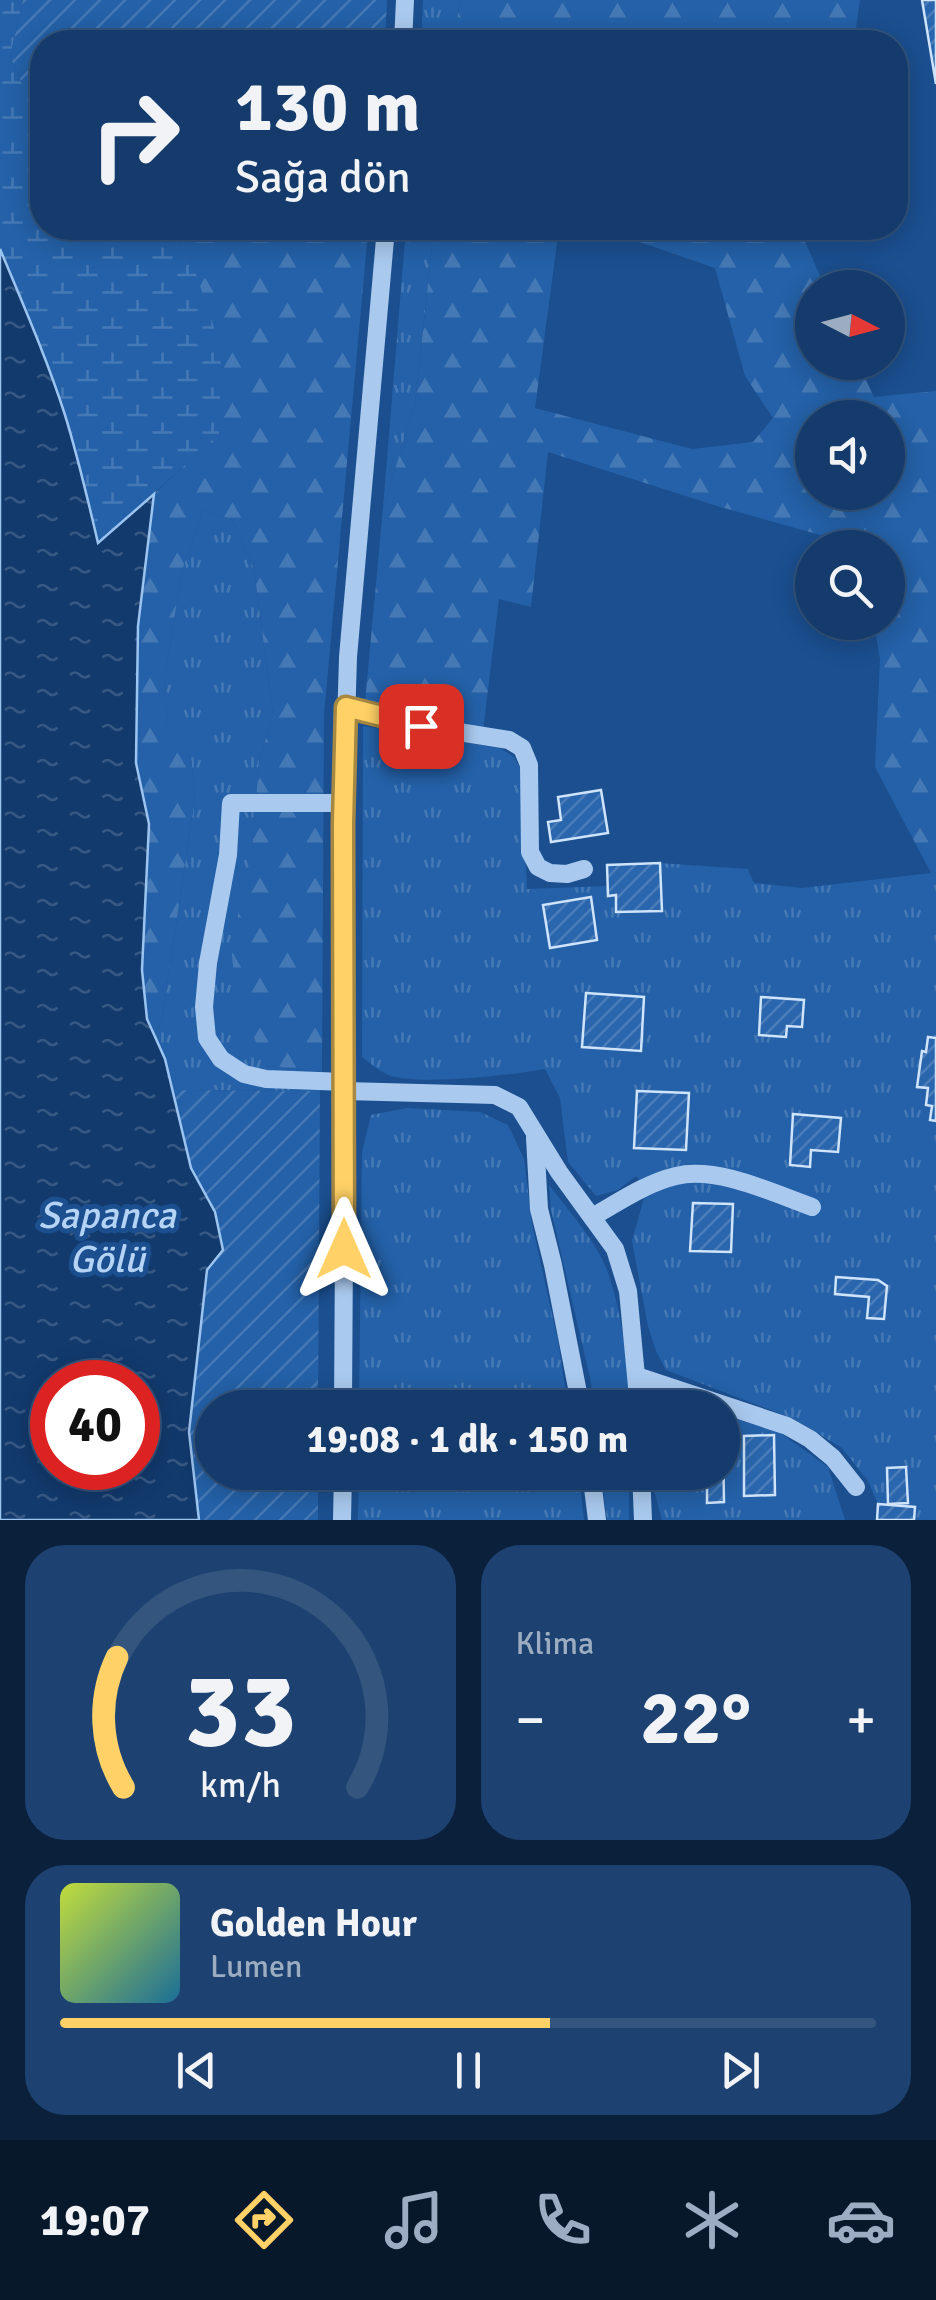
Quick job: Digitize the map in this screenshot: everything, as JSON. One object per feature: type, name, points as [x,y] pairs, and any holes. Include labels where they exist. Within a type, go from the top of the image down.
[{"type":"street","points":[[403,30],[404,0]]},
{"type":"street","points":[[343,1390],[346,707],[361,484],[385,240]]},
{"type":"street","points":[[346,707],[421,726],[509,740],[522,748],[530,765],[530,852],[538,867],[550,873],[584,869]]},
{"type":"street","points":[[343,803],[230,803],[228,855],[208,964],[204,1007],[207,1038],[221,1058],[244,1074],[266,1079],[495,1095],[519,1107],[559,1172],[615,1249],[628,1291],[638,1390]]},
{"type":"street","points":[[534,1132],[538,1209],[578,1390]]},
{"type":"street","points":[[592,1217],[647,1187],[678,1175],[702,1173],[737,1180],[812,1207]]},
{"type":"street","points":[[637,1376],[787,1426],[833,1458],[856,1487]]},
{"type":"street","points":[[342,1490],[342,1520]]},
{"type":"street","points":[[593,1490],[597,1520]]},
{"type":"street","points":[[643,1490],[644,1520]]},
{"type":"green space","points":[[0,0],[23,0],[10,57],[30,99],[30,240],[177,240],[193,265],[221,348],[219,434],[98,544],[51,373],[0,249]]},
{"type":"green space","points":[[23,0],[387,0],[386,30],[30,30],[30,99],[10,57]]},
{"type":"green space","points":[[423,0],[460,0],[456,30],[422,30]]},
{"type":"green space","points":[[460,0],[860,0],[856,30],[456,30]]},
{"type":"green space","points":[[177,240],[367,240],[324,715],[322,1072],[267,1066],[237,1001],[231,947],[252,852],[259,761],[273,715],[254,569],[232,520],[203,509],[182,571],[165,675],[167,730],[191,758],[195,797],[162,1019],[155,1037],[147,1019],[142,969],[149,824],[136,763],[138,626],[154,494],[219,433],[193,265]]},
{"type":"green space","points":[[405,240],[433,240],[415,404],[383,508]]},
{"type":"green space","points":[[433,240],[557,240],[535,408],[692,449],[753,442],[773,418],[745,376],[715,268],[634,240],[804,240],[818,270],[795,270],[795,380],[866,380],[874,397],[936,391],[936,877],[875,767],[880,659],[877,640],[905,640],[905,530],[802,530],[548,452],[531,607],[499,599],[483,731],[365,702],[383,508],[415,404]]},
{"type":"green space","points":[[203,509],[232,520],[254,569],[273,715],[259,761],[252,852],[267,1066],[322,1072],[320,1091],[172,1090],[155,1037],[162,1019],[195,797],[191,758],[167,731],[165,675],[182,571]]},
{"type":"green space","points":[[363,726],[500,748],[514,757],[521,770],[527,889],[607,886],[607,865],[660,863],[748,869],[754,883],[802,888],[931,873],[936,877],[936,1520],[877,1520],[878,1504],[868,1481],[842,1448],[794,1419],[740,1398],[740,1390],[718,1390],[666,1370],[648,1326],[632,1241],[647,1187],[636,1176],[618,1190],[596,1196],[568,1162],[560,1098],[545,1069],[421,1080],[388,1075],[362,1057]]},
{"type":"green space","points":[[172,1090],[320,1091],[318,1390],[195,1390],[195,1485],[189,1432],[215,1212],[191,1168]]},
{"type":"green space","points":[[407,1108],[480,1112],[508,1125],[524,1159],[532,1224],[565,1390],[359,1390],[362,1152],[371,1115]]},
{"type":"green space","points":[[549,1185],[589,1237],[607,1270],[622,1329],[629,1390],[592,1390],[551,1210]]},
{"type":"green space","points":[[740,1420],[779,1432],[828,1467],[845,1520],[662,1520],[654,1490],[740,1490]]},
{"type":"green space","points":[[196,1490],[318,1490],[318,1520],[199,1520]]},
{"type":"green space","points":[[359,1490],[581,1490],[584,1520],[358,1520]]},
{"type":"green space","points":[[603,1490],[629,1490],[629,1520],[607,1520]]},
{"type":"water","name":"Sapanca Gölü","points":[[0,249],[65,415],[98,543],[154,494],[138,626],[136,763],[149,824],[142,970],[147,1019],[165,1059],[191,1168],[215,1212],[223,1250],[207,1270],[189,1432],[199,1520],[0,1520]]},
{"type":"building","points":[[922,0],[936,0],[936,84]]},
{"type":"building","points":[[601,790],[608,833],[551,842],[548,822],[561,820],[558,797]]},
{"type":"building","points":[[660,863],[662,911],[616,912],[616,895],[608,896],[607,865]]},
{"type":"building","points":[[591,897],[597,940],[550,948],[543,905]]},
{"type":"building","points":[[586,993],[644,997],[641,1051],[582,1047]]},
{"type":"building","points":[[761,997],[804,1000],[802,1027],[787,1026],[786,1037],[759,1035]]},
{"type":"building","points":[[928,1037],[936,1038],[936,1121],[930,1120],[932,1106],[926,1105],[928,1088],[917,1087]]},
{"type":"building","points":[[637,1091],[689,1093],[686,1150],[634,1148]]},
{"type":"building","points":[[793,1114],[841,1118],[838,1152],[811,1150],[810,1167],[790,1165]]},
{"type":"building","points":[[693,1203],[733,1204],[731,1252],[690,1251]]},
{"type":"building","points":[[836,1277],[878,1280],[887,1286],[884,1319],[867,1318],[869,1297],[835,1294]]},
{"type":"building","points":[[774,1435],[775,1495],[744,1496],[744,1436]]},
{"type":"building","points":[[906,1467],[908,1503],[888,1504],[887,1468]]},
{"type":"building","points":[[707,1490],[724,1490],[724,1502],[707,1503]]},
{"type":"building","points":[[878,1504],[915,1507],[914,1520],[877,1520]]},
{"type":"route","points":[[344,1249],[346,707],[421,726]]}]
